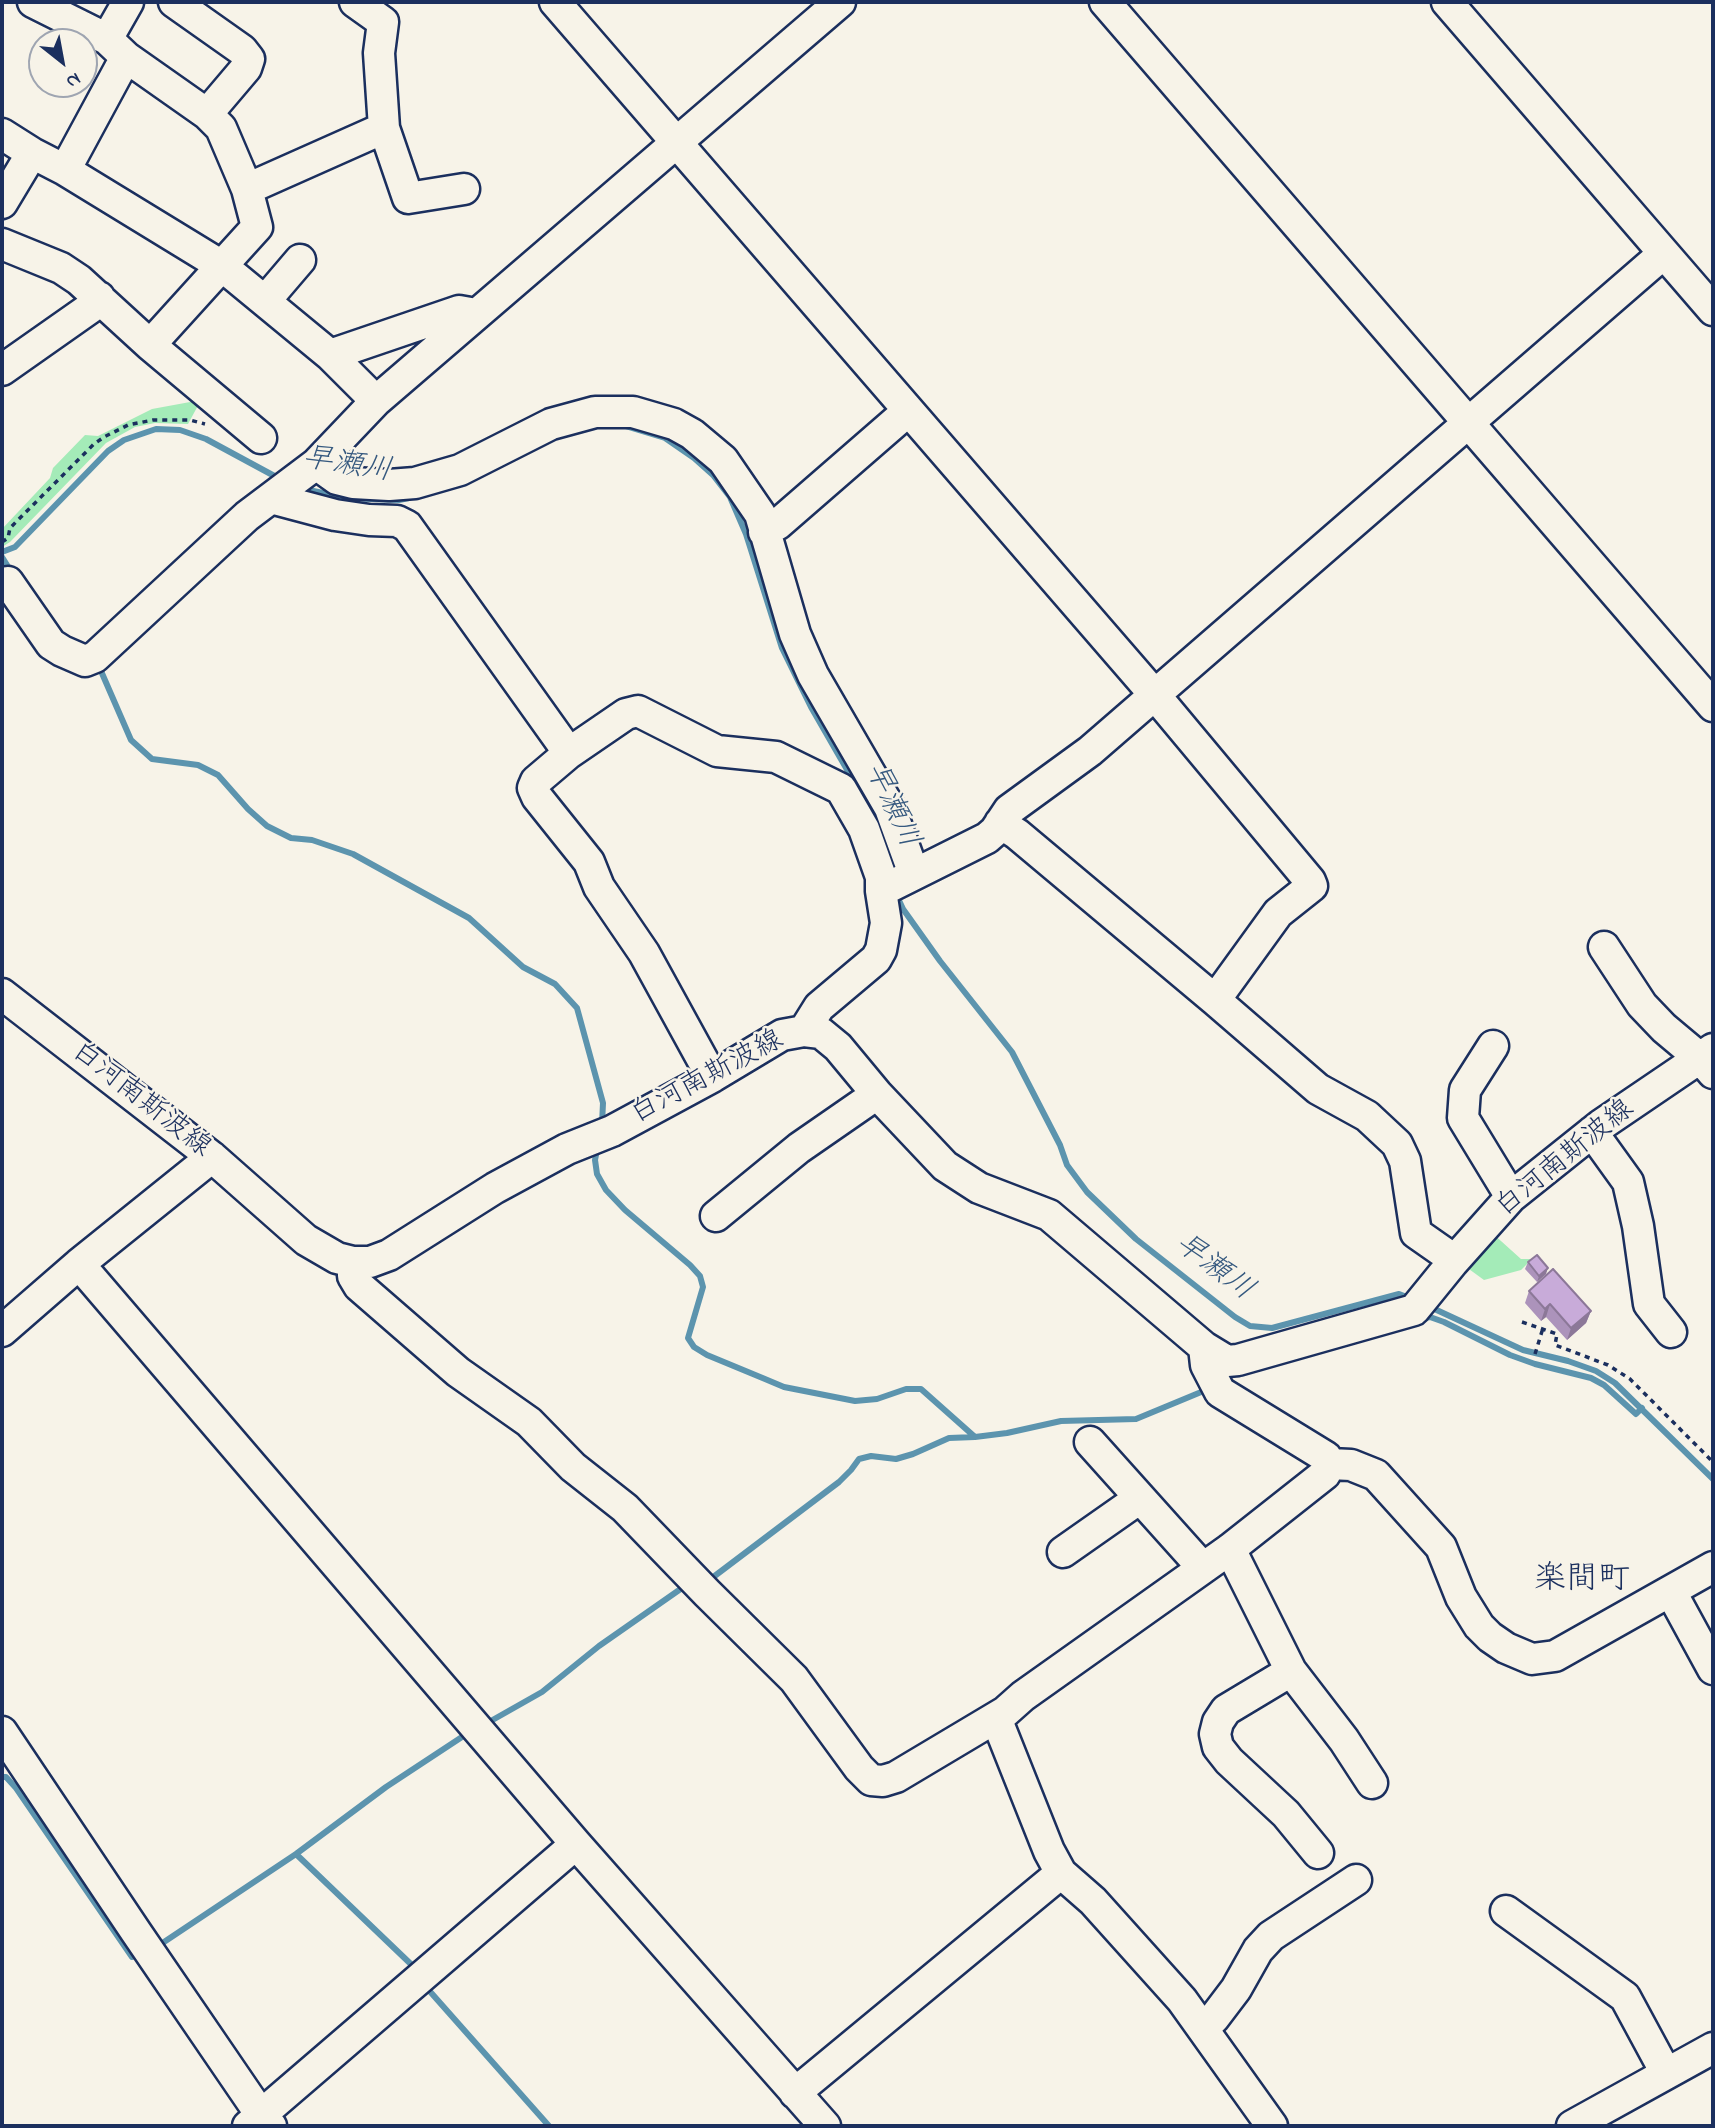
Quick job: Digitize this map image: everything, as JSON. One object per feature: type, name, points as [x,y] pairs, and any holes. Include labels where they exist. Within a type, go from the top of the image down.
[{"type":"street","points":[[33,2],[117,48],[207,114],[221,128],[230,144],[247,189],[257,227],[150,345]]},
{"type":"street","points":[[65,170],[117,48],[128,2]]},
{"type":"street","points":[[174,2],[242,50],[249,59],[246,68],[207,114]]},
{"type":"street","points":[[355,2],[383,22],[379,53],[384,128],[408,198],[464,188]]},
{"type":"street","points":[[555,2],[1154,694],[1310,881],[1312,886],[1278,913],[1215,1000]]},
{"type":"street","points":[[8,582],[51,644],[85,661],[95,657],[247,516],[310,468],[376,401],[839,2]]},
{"type":"street","points":[[1105,2],[1713,706]]},
{"type":"street","points":[[1447,2],[1713,310]]},
{"type":"street","points":[[247,189],[384,128]]},
{"type":"street","points":[[2,134],[222,266],[330,355],[376,401]]},
{"type":"street","points":[[2,203],[32,153]]},
{"type":"street","points":[[2,244],[61,268],[99,297],[150,345],[261,438]]},
{"type":"street","points":[[712,1077],[644,953],[599,887],[589,862],[537,797],[533,788],[536,781],[569,753],[625,714],[638,710],[717,751],[776,757],[841,789],[864,830],[881,877],[897,883],[987,838],[1009,810],[1090,751],[1663,254]]},
{"type":"street","points":[[265,301],[300,260]]},
{"type":"street","points":[[2,370],[93,306],[99,297]]},
{"type":"street","points":[[330,355],[459,311],[476,314]]},
{"type":"street","points":[[764,532],[778,524],[908,411]]},
{"type":"street","points":[[310,468],[353,483],[415,483],[460,470],[564,419],[595,412],[633,412],[652,416],[683,429],[723,460],[760,514],[795,634],[813,675],[890,808],[897,883],[881,950],[876,959],[819,1007],[804,1031]]},
{"type":"street","points":[[275,495],[335,515],[369,520],[397,520],[407,526],[569,753]]},
{"type":"street","points":[[1000,823],[1028,843],[1318,1089],[1367,1116],[1397,1144],[1405,1161],[1416,1233],[1446,1254],[1452,1262]]},
{"type":"street","points":[[1604,947],[1642,1005],[1664,1028],[1709,1061]]},
{"type":"street","name":"白河南斯波線","points":[[2,994],[212,1157],[306,1240],[337,1258],[353,1262],[370,1262],[389,1255],[495,1188],[567,1149],[612,1131],[712,1077],[782,1035],[804,1031],[821,1033],[838,1046],[877,1094],[945,1166],[979,1188],[1049,1215],[1204,1347],[1227,1361],[1414,1310],[1452,1262],[1511,1197],[1592,1132],[1709,1061]]},
{"type":"street","points":[[1493,1046],[1465,1090],[1463,1118],[1511,1197]]},
{"type":"street","points":[[716,1216],[799,1148],[877,1094]]},
{"type":"street","points":[[1592,1132],[1628,1182],[1638,1226],[1649,1304],[1671,1332]]},
{"type":"street","points":[[2,1332],[79,1264],[212,1157]]},
{"type":"street","points":[[353,1262],[353,1276],[359,1286],[458,1372],[529,1422],[573,1467],[625,1508],[794,1679],[859,1768],[871,1780],[883,1782],[896,1777],[996,1717],[1230,1549],[1325,1474],[1330,1464]]},
{"type":"street","points":[[79,1264],[576,1844],[825,2126]]},
{"type":"street","points":[[1204,1347],[1206,1365],[1220,1391],[1326,1457],[1330,1464]]},
{"type":"street","points":[[1090,1442],[1203,1569]]},
{"type":"street","points":[[1330,1464],[1351,1465],[1376,1475],[1441,1547],[1461,1597],[1479,1626],[1490,1637],[1519,1655],[1531,1659],[1555,1656],[1713,1567]]},
{"type":"street","points":[[1063,1552],[1140,1497]]},
{"type":"street","points":[[1230,1549],[1291,1671],[1344,1740],[1372,1783]]},
{"type":"street","points":[[1671,1592],[1713,1669]]},
{"type":"street","points":[[1291,1671],[1226,1710],[1218,1722],[1215,1734],[1218,1747],[1229,1761],[1286,1814],[1318,1853]]},
{"type":"street","points":[[996,1717],[1049,1851],[1061,1873],[1093,1901],[1182,2000],[1272,2126]]},
{"type":"street","points":[[2,1732],[260,2122],[576,1844]]},
{"type":"street","points":[[795,2093],[1061,1873]]},
{"type":"street","points":[[1203,2029],[1236,1989],[1258,1950],[1272,1937],[1356,1880]]},
{"type":"street","points":[[1506,1911],[1625,1997],[1666,2073]]},
{"type":"street","points":[[1572,2126],[1713,2048]]},
{"type":"path","points":[[2,542],[8,538],[10,528],[104,437],[128,425],[153,420],[190,420],[208,425]]},
{"type":"path","points":[[1522,1322],[1557,1334],[1555,1345],[1608,1365],[1630,1379],[1713,1462]]},
{"type":"path","points":[[1535,1354],[1543,1328]]},
{"type":"green space","points":[[201,400],[188,424],[155,423],[135,427],[106,443],[10,542],[2,547],[2,529],[50,478],[53,468],[85,435],[98,436],[152,409]]},
{"type":"green space","points":[[1491,1232],[1521,1259],[1532,1259],[1521,1270],[1484,1280],[1462,1264]]},
{"type":"building","points":[[1537,1255],[1548,1268],[1539,1276],[1528,1262]]},
{"type":"building","points":[[1553,1269],[1591,1311],[1571,1328],[1550,1304],[1545,1309],[1529,1291]]},
{"type":"waterway","name":"早瀬川","points":[[622,425],[665,438],[713,475],[730,497],[746,534],[782,648],[811,707],[857,787]]},
{"type":"waterway","name":"早瀬川","points":[[2,552],[15,547],[108,451],[124,440],[156,429],[180,430],[206,439],[280,479]]},
{"type":"waterway","name":"早瀬川","points":[[299,488],[347,498],[409,498]]},
{"type":"waterway","points":[[2,557],[12,573]]},
{"type":"waterway","points":[[101,671],[131,740],[152,759],[198,765],[218,775],[267,826],[291,838],[312,840],[353,854],[469,918],[523,967],[555,984],[577,1008],[603,1103],[602,1124]]},
{"type":"waterway","name":"早瀬川","points":[[896,894],[903,909],[940,961],[1012,1052],[1060,1145],[1067,1165],[1087,1192],[1136,1239],[1235,1317],[1250,1326],[1272,1328],[1399,1294],[1412,1299]]},
{"type":"waterway","points":[[598,1145],[595,1160],[597,1174],[606,1190],[700,1276],[703,1287],[688,1338],[694,1347],[784,1387],[855,1401],[877,1399],[906,1389],[921,1389],[975,1437],[1061,1421],[1136,1419],[1206,1390]]},
{"type":"waterway","name":"早瀬川","points":[[1428,1306],[1523,1350],[1596,1371],[1615,1383],[1713,1479]]},
{"type":"waterway","points":[[1420,1320],[1430,1317],[1510,1355],[1591,1378],[1604,1385],[1636,1414],[1642,1408]]},
{"type":"waterway","points":[[708,1581],[839,1482],[859,1459],[871,1456],[896,1459],[949,1438],[975,1437]]},
{"type":"waterway","points":[[489,1722],[542,1692],[599,1646],[682,1588]]},
{"type":"waterway","points":[[161,1944],[296,1854],[386,1787],[468,1733]]},
{"type":"waterway","points":[[2,1777],[6,1777],[16,1788],[132,1957],[141,1954]]},
{"type":"waterway","points":[[296,1854],[416,1969]]},
{"type":"waterway","points":[[426,1987],[549,2126]]},
{"type":"district","name":"楽間町","points":[[1582,1582]]}]
